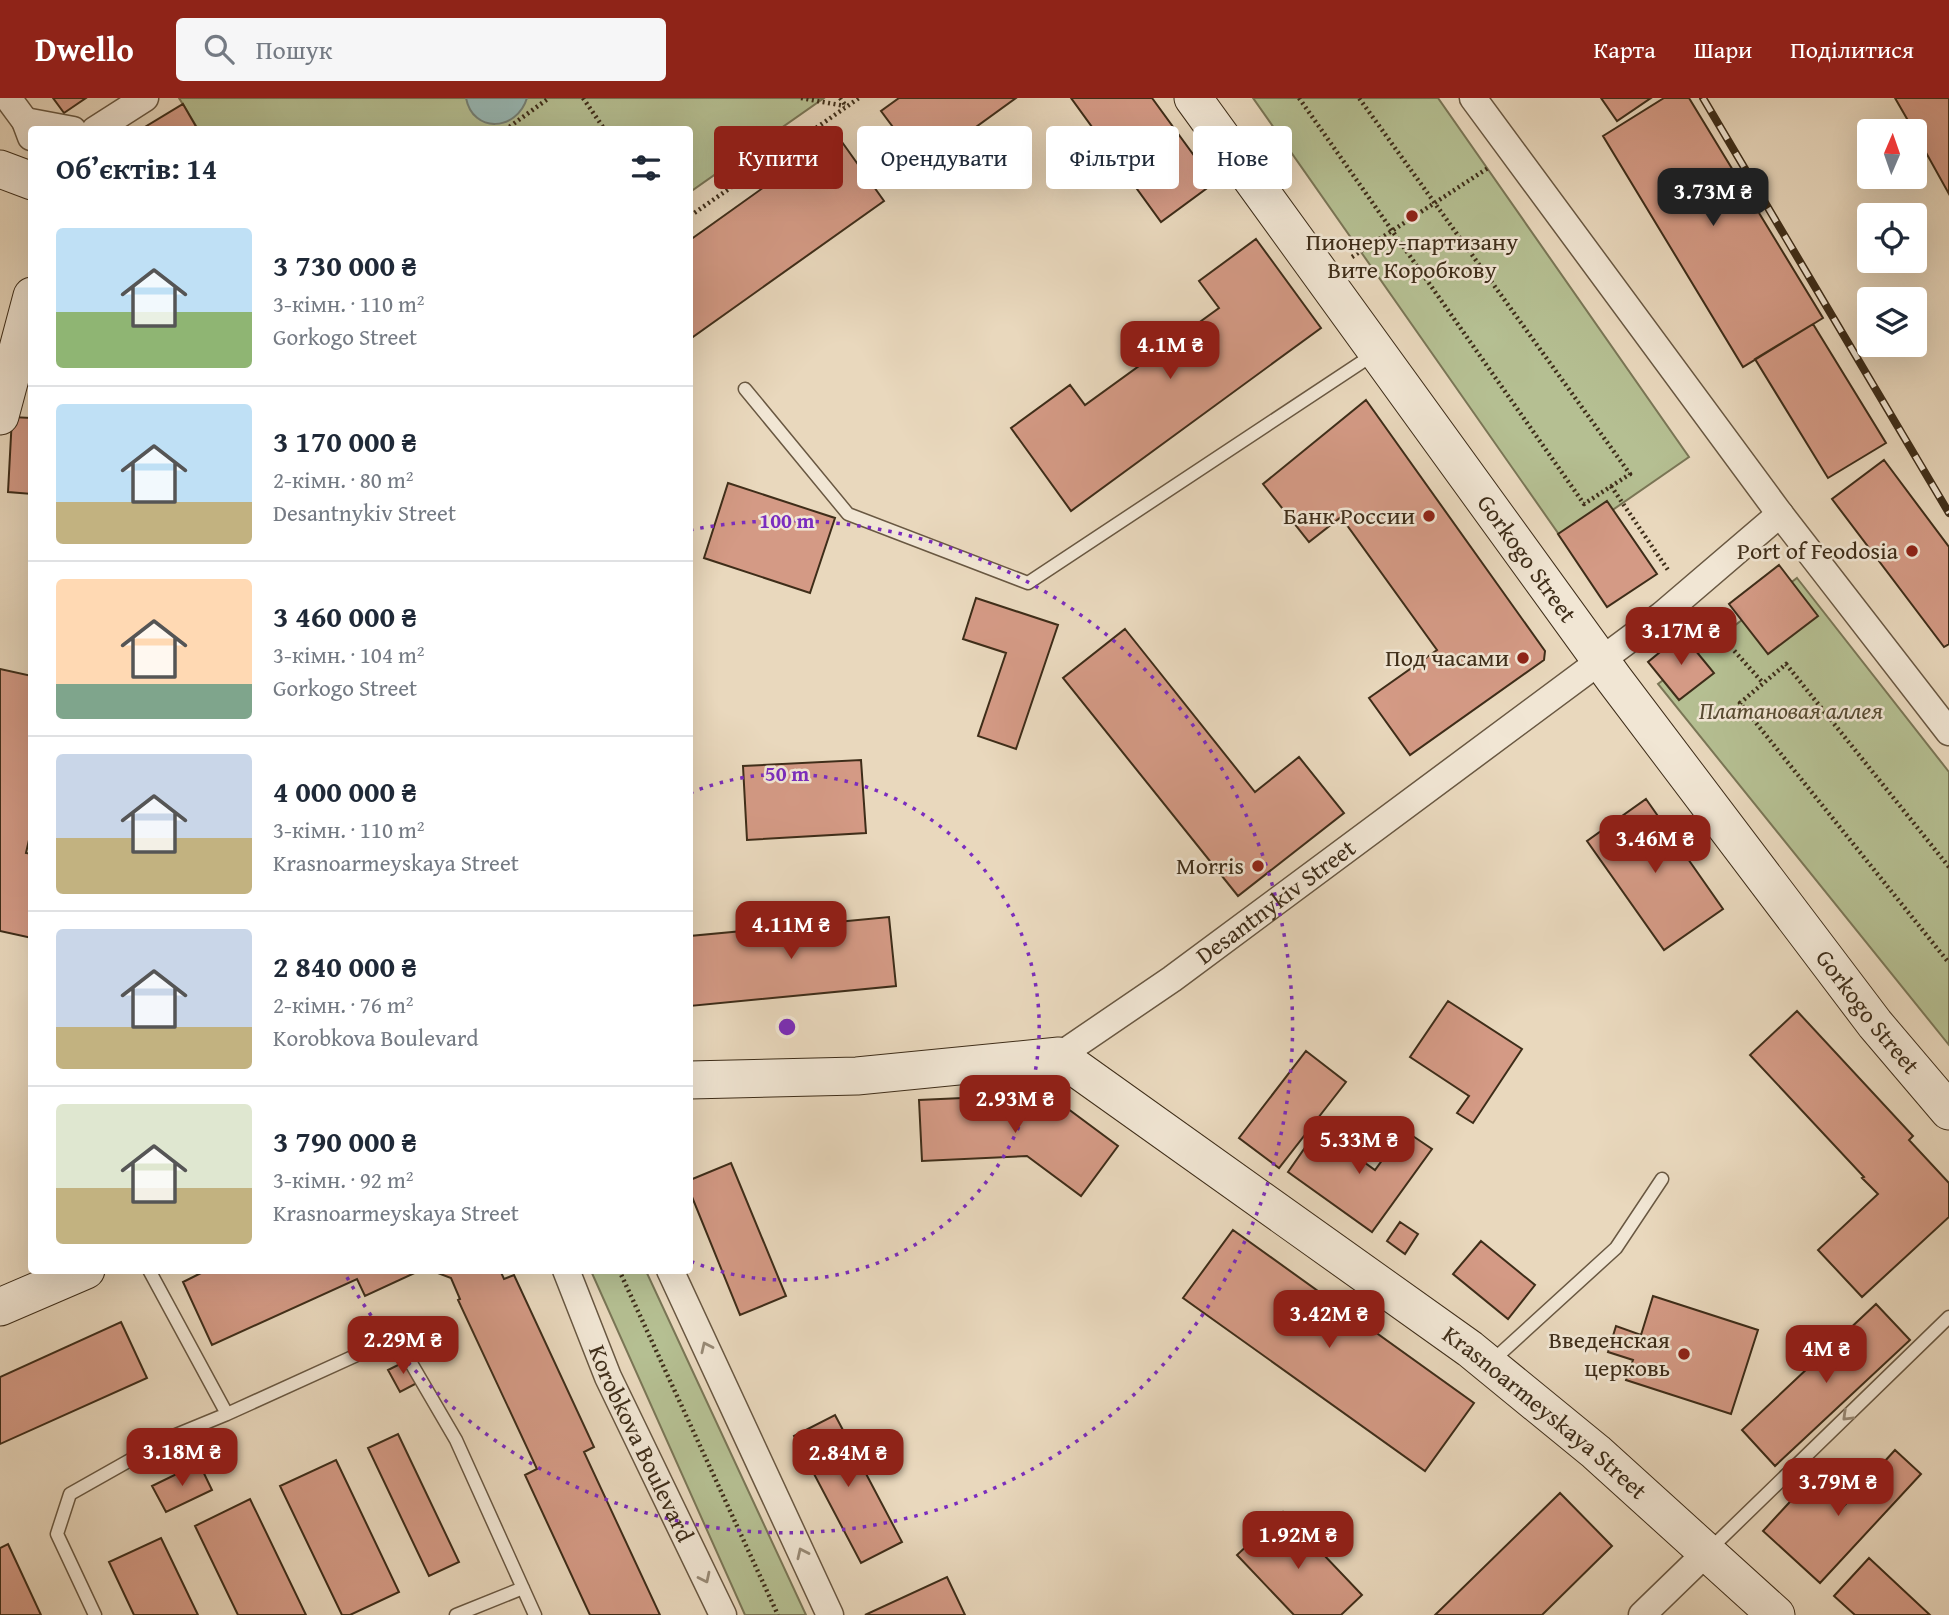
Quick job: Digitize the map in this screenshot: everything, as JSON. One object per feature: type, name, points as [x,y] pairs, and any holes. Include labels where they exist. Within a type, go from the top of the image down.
[{"type":"street","points":[[8,98],[28,130]]},
{"type":"street","points":[[100,126],[145,98]]},
{"type":"street","name":"Gorkogo Street","points":[[1193,98],[1601,660],[1875,1024],[1949,1111]]},
{"type":"street","points":[[1473,98],[1780,514],[1949,732]]},
{"type":"street","points":[[0,169],[28,180]]},
{"type":"street","points":[[0,416],[28,311]]},
{"type":"street","name":"Desantnykiv Street","points":[[693,1080],[857,1076],[1059,1056],[1172,979],[1601,660],[1685,595],[1780,514]]},
{"type":"street","name":"Krasnoarmeyskaya Street","points":[[1059,1056],[1489,1364],[1596,1452],[1776,1615]]},
{"type":"street","points":[[0,1307],[77,1274]]},
{"type":"street","name":"Korobkova Boulevard","points":[[568,1274],[608,1377],[723,1615]]},
{"type":"street","points":[[672,1274],[830,1615]]},
{"type":"street","points":[[1642,1615],[1708,1551]]},
{"type":"lane","points":[[745,389],[848,514],[1028,583],[1377,352]]},
{"type":"lane","points":[[1489,1364],[1616,1248],[1662,1179]]},
{"type":"lane","points":[[151,1274],[227,1413]]},
{"type":"lane","points":[[1708,1551],[1949,1317]]},
{"type":"lane","points":[[95,1615],[57,1534],[70,1494],[171,1437],[370,1349],[404,1351],[456,1440],[536,1615]]},
{"type":"lane","points":[[456,1615],[523,1588]]},
{"type":"path","points":[[510,126],[549,98]]},
{"type":"path","points":[[583,98],[602,126]]},
{"type":"path","points":[[801,98],[846,107]]},
{"type":"path","points":[[840,98],[846,107]]},
{"type":"path","points":[[693,214],[859,98]]},
{"type":"path","points":[[1299,98],[1584,504],[1630,474],[1359,98]]},
{"type":"path","points":[[1367,247],[1477,175]]},
{"type":"path","points":[[1611,486],[1685,595]]},
{"type":"path","points":[[1713,627],[1763,683]]},
{"type":"path","points":[[1949,867],[1786,664],[1740,703],[1949,963]]},
{"type":"path","points":[[621,1274],[778,1615]]},
{"type":"green space","points":[[179,98],[824,98],[784,126],[714,126],[714,175],[693,190],[693,126],[196,126]]},
{"type":"green space","points":[[1253,98],[1438,98],[1689,457],[1565,543],[1292,154],[1292,126],[1273,126]]},
{"type":"green space","name":"Платановая аллея","points":[[1797,578],[1949,772],[1949,1045],[1658,684]]},
{"type":"green space","points":[[592,1274],[647,1274],[806,1615],[745,1615]]},
{"type":"water","points":[[466,98],[527,98],[514,117],[495,124],[477,118],[470,110]]},
{"type":"building","points":[[53,98],[86,98],[64,113]]},
{"type":"building","points":[[899,98],[1016,98],[977,126],[892,126],[881,111]]},
{"type":"building","points":[[1071,98],[1152,98],[1172,126],[1091,126]]},
{"type":"building","points":[[1601,98],[1651,98],[1617,121]]},
{"type":"building","points":[[1664,98],[1689,98],[1823,318],[1743,367],[1603,136]]},
{"type":"building","points":[[1895,98],[1949,98],[1949,194],[1927,154],[1927,119],[1907,119]]},
{"type":"building","points":[[183,104],[196,126],[147,126]]},
{"type":"building","points":[[1179,135],[1193,154],[1193,189],[1206,189],[1161,222],[1137,189],[1179,189]]},
{"type":"building","points":[[843,143],[857,163],[857,189],[875,189],[884,201],[693,337],[693,238],[761,189],[843,189]]},
{"type":"building","points":[[1256,239],[1321,328],[1071,511],[1011,428],[1070,385],[1085,405],[1219,308],[1199,281]]},
{"type":"building","points":[[1813,324],[1886,443],[1828,478],[1755,359]]},
{"type":"building","points":[[1366,400],[1545,651],[1544,660],[1410,755],[1369,698],[1437,650],[1341,517],[1309,542],[1263,484]]},
{"type":"building","points":[[12,417],[28,418],[28,494],[8,492]]},
{"type":"building","points":[[1884,460],[1949,547],[1949,644],[1944,647],[1832,499]]},
{"type":"building","points":[[728,483],[835,518],[810,593],[704,558]]},
{"type":"building","points":[[1607,501],[1657,574],[1607,607],[1558,534]]},
{"type":"building","points":[[1779,565],[1818,616],[1768,654],[1729,604]]},
{"type":"building","points":[[976,598],[1058,625],[1016,749],[978,736],[1006,653],[963,639]]},
{"type":"building","points":[[1125,629],[1255,792],[1299,757],[1344,813],[1238,896],[1063,678]]},
{"type":"building","points":[[1682,634],[1714,673],[1679,700],[1648,662]]},
{"type":"building","points":[[0,669],[28,675],[28,937],[0,931]]},
{"type":"building","points":[[861,760],[866,833],[747,840],[743,766]]},
{"type":"building","points":[[1646,799],[1723,909],[1664,950],[1587,841]]},
{"type":"building","points":[[889,917],[896,986],[693,1006],[693,936]]},
{"type":"building","points":[[1448,1001],[1522,1049],[1473,1123],[1457,1113],[1469,1096],[1410,1057]]},
{"type":"building","points":[[1797,1011],[1913,1136],[1909,1140],[1949,1183],[1949,1217],[1862,1297],[1818,1250],[1878,1194],[1750,1055]]},
{"type":"building","points":[[1306,1051],[1346,1082],[1279,1168],[1239,1138]]},
{"type":"building","points":[[1048,1094],[1118,1146],[1081,1196],[1027,1156],[922,1161],[919,1100]]},
{"type":"building","points":[[1318,1129],[1375,1170],[1404,1130],[1432,1149],[1372,1232],[1288,1172]]},
{"type":"building","points":[[731,1163],[786,1296],[740,1315],[693,1199],[693,1179]]},
{"type":"building","points":[[1400,1222],[1418,1234],[1405,1254],[1387,1241]]},
{"type":"building","points":[[1233,1230],[1474,1403],[1425,1471],[1183,1298]]},
{"type":"building","points":[[1481,1241],[1535,1285],[1508,1319],[1453,1274]]},
{"type":"building","points":[[199,1274],[412,1274],[365,1296],[357,1279],[212,1345],[183,1282]]},
{"type":"building","points":[[440,1274],[502,1274],[504,1279],[514,1275],[594,1447],[584,1452],[660,1615],[590,1615],[525,1475],[537,1469],[458,1300],[460,1299],[451,1278]]},
{"type":"building","points":[[1653,1296],[1758,1330],[1731,1414],[1626,1380],[1633,1360],[1608,1352],[1616,1326],[1641,1335]]},
{"type":"building","points":[[1876,1304],[1910,1340],[1775,1466],[1742,1430]]},
{"type":"building","points":[[121,1322],[147,1378],[0,1444],[0,1377]]},
{"type":"building","points":[[406,1361],[417,1383],[400,1392],[388,1370]]},
{"type":"building","points":[[835,1415],[902,1542],[861,1563],[794,1436]]},
{"type":"building","points":[[398,1434],[459,1562],[429,1576],[368,1448]]},
{"type":"building","points":[[1895,1450],[1921,1474],[1820,1583],[1763,1531],[1811,1479],[1842,1508]]},
{"type":"building","points":[[336,1460],[399,1592],[350,1615],[342,1615],[280,1486]]},
{"type":"building","points":[[199,1463],[212,1490],[166,1512],[152,1486]]},
{"type":"building","points":[[1560,1493],[1612,1546],[1542,1615],[1435,1615]]},
{"type":"building","points":[[250,1499],[306,1615],[238,1615],[195,1526]]},
{"type":"building","points":[[1283,1512],[1362,1595],[1341,1615],[1294,1615],[1237,1555]]},
{"type":"building","points":[[161,1538],[198,1615],[134,1615],[109,1562]]},
{"type":"building","points":[[8,1544],[41,1615],[0,1615],[0,1548]]},
{"type":"building","points":[[1869,1558],[1930,1615],[1855,1615],[1834,1596]]},
{"type":"building","points":[[947,1577],[965,1615],[865,1615]]},
{"type":"railway","points":[[1703,98],[1949,513]]},
{"type":"place","name":"Пионеру-партизану Вите Коробкову","points":[[1412,216]]},
{"type":"place","name":"Банк России","points":[[1429,516]]},
{"type":"place","name":"Port of Feodosia","points":[[1912,551]]},
{"type":"place","name":"Под часами","points":[[1523,658]]},
{"type":"place","name":"Morris","points":[[1258,866]]},
{"type":"place","name":"Введенская церковь","points":[[1684,1354]]}]
